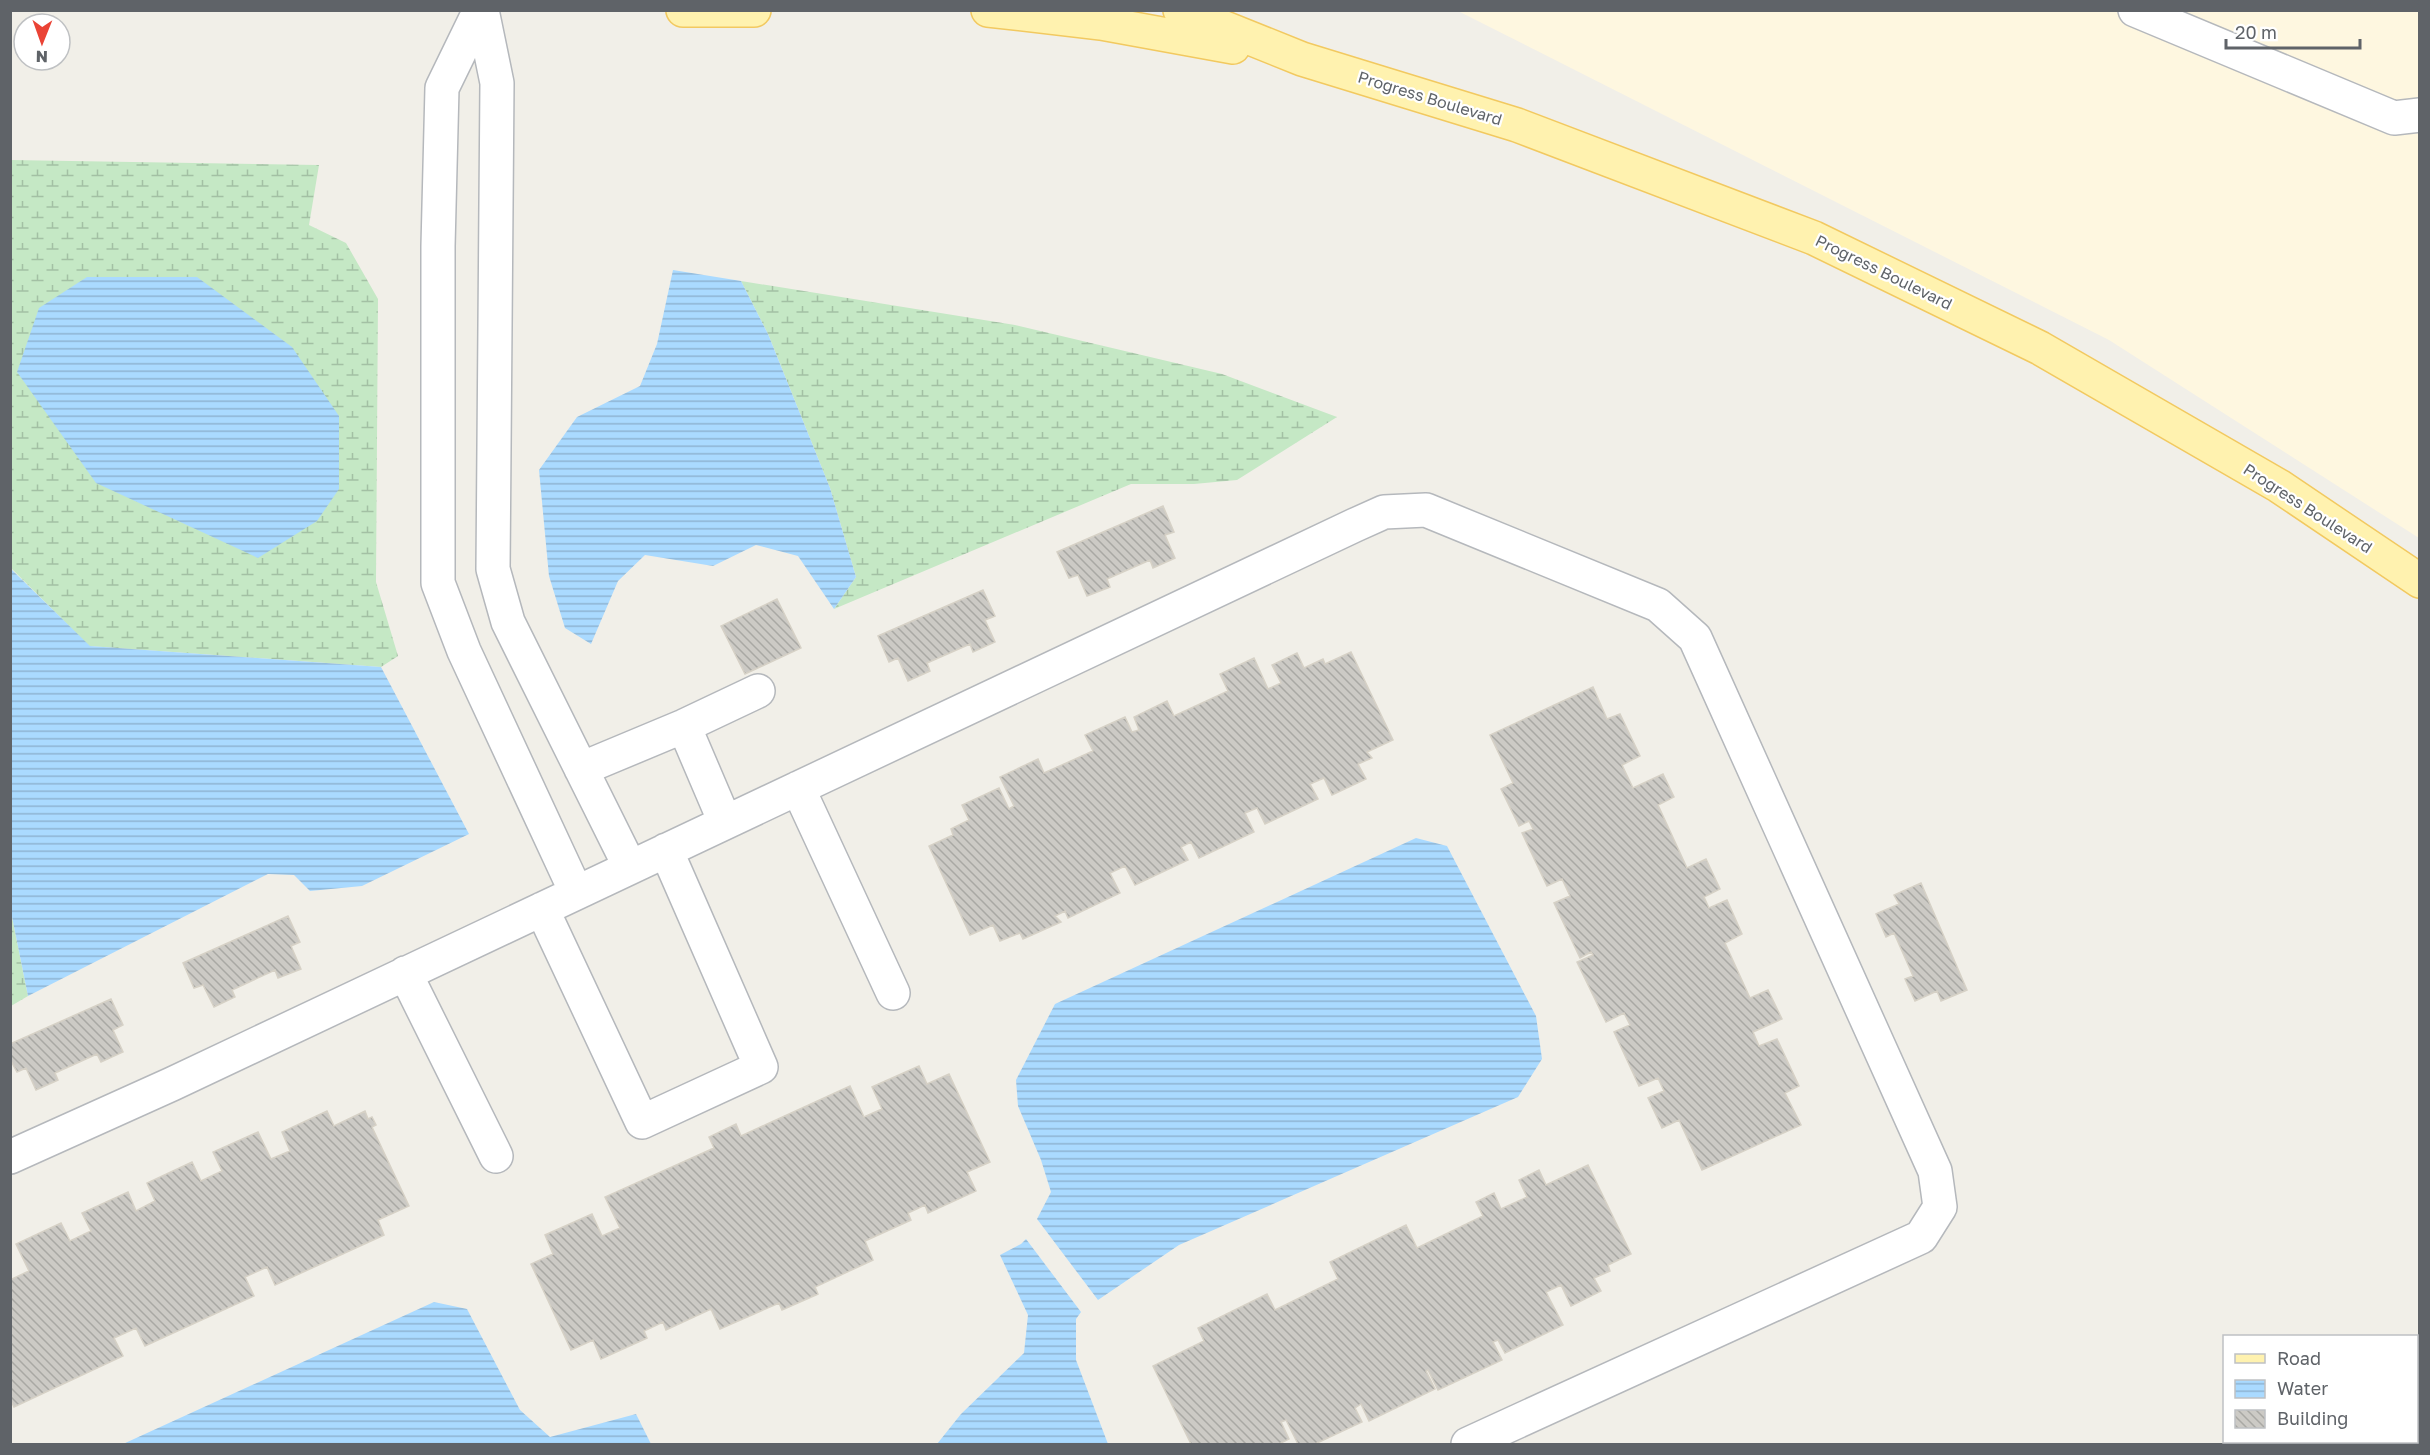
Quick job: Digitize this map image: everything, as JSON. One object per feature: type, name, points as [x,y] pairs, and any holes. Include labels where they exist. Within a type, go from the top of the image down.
[{"type":"main road","points":[[683,10],[754,10]]},
{"type":"main road","name":"Progress Boulevard","points":[[988,10],[1101,23],[1302,59]]},
{"type":"main road","name":"Progress Boulevard","points":[[1180,10],[1302,59],[1517,125],[1814,238],[2040,348],[2279,486],[2420,581]]},
{"type":"lane","points":[[481,10],[497,83],[493,569],[508,622],[630,867]]},
{"type":"lane","points":[[481,10],[442,88],[438,246],[438,582],[464,651],[576,892]]},
{"type":"lane","points":[[2135,10],[2394,118],[2420,115]]},
{"type":"lane","points":[[10,1157],[405,974],[1384,512],[1426,510],[1658,605],[1695,638],[1935,1171],[1940,1207],[1921,1237],[1468,1444]]},
{"type":"lane","points":[[581,769],[684,726],[758,691]]},
{"type":"lane","points":[[684,726],[725,822]]},
{"type":"lane","points":[[798,788],[893,993]]},
{"type":"lane","points":[[542,909],[642,1122],[761,1067],[666,850]]},
{"type":"lane","points":[[405,974],[496,1156]]},
{"type":"shaded area","points":[[1458,11],[2419,11],[2419,538],[2109,340]]},
{"type":"green space","points":[[10,160],[319,165],[309,225],[346,243],[378,299],[376,582],[398,656],[381,667],[89,646],[11,568]]},
{"type":"green space","points":[[741,281],[1015,325],[1222,374],[1337,417],[1237,480],[1194,484],[1131,484],[834,609],[856,577],[830,488],[768,334]]},
{"type":"green space","points":[[10,907],[28,996],[11,1006],[10,1006]]},
{"type":"water","points":[[673,270],[741,281],[768,334],[830,488],[856,577],[834,609],[798,556],[756,545],[713,566],[645,555],[618,581],[591,644],[565,628],[549,576],[539,470],[577,417],[640,386],[657,344]]},
{"type":"water","points":[[87,277],[197,277],[292,347],[339,416],[339,489],[317,521],[258,558],[96,483],[17,372],[39,308]]},
{"type":"water","points":[[10,568],[90,646],[381,667],[469,834],[362,886],[310,891],[294,875],[268,874],[28,996],[10,907]]},
{"type":"water","points":[[1416,838],[1447,846],[1536,1016],[1542,1059],[1518,1097],[1179,1245],[1098,1300],[1037,1219],[1051,1192],[1041,1160],[1018,1106],[1016,1080],[1055,1004]]},
{"type":"water","points":[[1026,1239],[1081,1312],[1076,1319],[1076,1360],[1108,1444],[937,1444],[961,1414],[1024,1353],[1028,1315],[1000,1255]]},
{"type":"water","points":[[434,1302],[467,1309],[520,1410],[550,1437],[636,1414],[651,1444],[123,1444]]},
{"type":"building","points":[[1163,506],[1174,532],[1165,535],[1175,558],[1153,568],[1150,560],[1107,579],[1110,587],[1087,596],[1078,575],[1069,578],[1057,552]]},
{"type":"building","points":[[983,590],[995,616],[985,620],[995,642],[973,652],[970,644],[927,663],[930,671],[908,681],[898,658],[889,662],[878,636]]},
{"type":"building","points":[[777,599],[801,648],[745,674],[721,626]]},
{"type":"building","points":[[1351,652],[1393,740],[1367,752],[1372,758],[1358,764],[1366,779],[1332,795],[1324,778],[1310,784],[1318,799],[1265,824],[1257,808],[1245,813],[1254,832],[1199,858],[1191,842],[1181,847],[1188,860],[1135,885],[1125,866],[1110,873],[1120,893],[1068,918],[1065,911],[1055,916],[1061,922],[1023,939],[1020,933],[1000,941],[993,925],[970,935],[929,846],[953,835],[951,829],[969,820],[962,805],[999,788],[1009,809],[1014,806],[1000,777],[1038,759],[1044,773],[1093,751],[1085,735],[1125,717],[1132,732],[1139,730],[1134,717],[1167,701],[1174,716],[1228,691],[1220,674],[1254,658],[1268,689],[1281,683],[1272,665],[1297,653],[1304,668],[1323,659],[1325,664]]},
{"type":"building","points":[[1593,687],[1607,719],[1620,714],[1640,756],[1622,765],[1633,788],[1663,774],[1674,797],[1658,805],[1687,868],[1706,859],[1720,889],[1704,897],[1709,908],[1727,900],[1742,934],[1725,943],[1750,998],[1768,990],[1782,1019],[1753,1032],[1759,1046],[1777,1039],[1799,1086],[1785,1093],[1801,1125],[1702,1170],[1679,1120],[1662,1128],[1648,1098],[1664,1091],[1658,1078],[1639,1086],[1614,1032],[1630,1025],[1624,1013],[1606,1022],[1577,962],[1593,955],[1591,952],[1580,958],[1554,903],[1570,896],[1562,879],[1547,886],[1522,833],[1533,829],[1529,821],[1519,826],[1501,789],[1513,783],[1490,735]]},
{"type":"building","points":[[1921,883],[1967,990],[1941,1001],[1937,991],[1915,1001],[1905,979],[1913,976],[1894,933],[1886,937],[1876,914],[1899,904],[1894,895]]},
{"type":"building","points":[[288,916],[300,942],[291,946],[301,969],[278,978],[275,970],[232,990],[235,997],[214,1007],[203,985],[194,988],[183,963]]},
{"type":"building","points":[[111,999],[123,1025],[113,1030],[123,1052],[101,1062],[97,1054],[55,1073],[58,1080],[36,1090],[26,1068],[17,1072],[10,1059],[10,1044]]},
{"type":"building","points":[[919,1066],[927,1084],[949,1074],[990,1162],[967,1172],[976,1191],[928,1213],[925,1205],[908,1213],[911,1220],[865,1241],[873,1260],[815,1287],[818,1294],[782,1310],[779,1303],[720,1329],[711,1309],[666,1330],[663,1322],[644,1331],[647,1338],[601,1359],[593,1340],[571,1350],[531,1264],[553,1254],[545,1235],[592,1214],[602,1236],[620,1228],[605,1197],[714,1148],[709,1137],[736,1124],[741,1136],[850,1086],[864,1117],[882,1109],[872,1087]]},
{"type":"building","points":[[327,1111],[334,1126],[365,1111],[368,1119],[372,1117],[376,1125],[372,1127],[409,1206],[378,1220],[384,1235],[275,1285],[267,1267],[245,1277],[254,1296],[145,1346],[136,1328],[114,1338],[123,1356],[14,1407],[10,1399],[10,1280],[29,1271],[16,1244],[61,1223],[70,1241],[91,1231],[82,1213],[128,1192],[136,1211],[155,1201],[147,1183],[192,1162],[201,1181],[222,1171],[213,1152],[258,1132],[271,1159],[290,1151],[282,1132]]},
{"type":"building","points":[[1588,1165],[1631,1254],[1608,1265],[1610,1271],[1594,1278],[1601,1291],[1571,1306],[1561,1285],[1546,1292],[1563,1325],[1505,1353],[1498,1340],[1493,1342],[1502,1360],[1438,1390],[1428,1370],[1426,1371],[1435,1389],[1369,1421],[1361,1404],[1355,1408],[1362,1422],[1315,1444],[1298,1444],[1286,1420],[1281,1422],[1289,1439],[1279,1444],[1191,1444],[1153,1366],[1204,1341],[1198,1328],[1267,1294],[1275,1310],[1338,1279],[1330,1262],[1406,1225],[1417,1248],[1483,1216],[1476,1202],[1494,1193],[1501,1209],[1527,1197],[1519,1180],[1539,1170],[1546,1185]]}]
